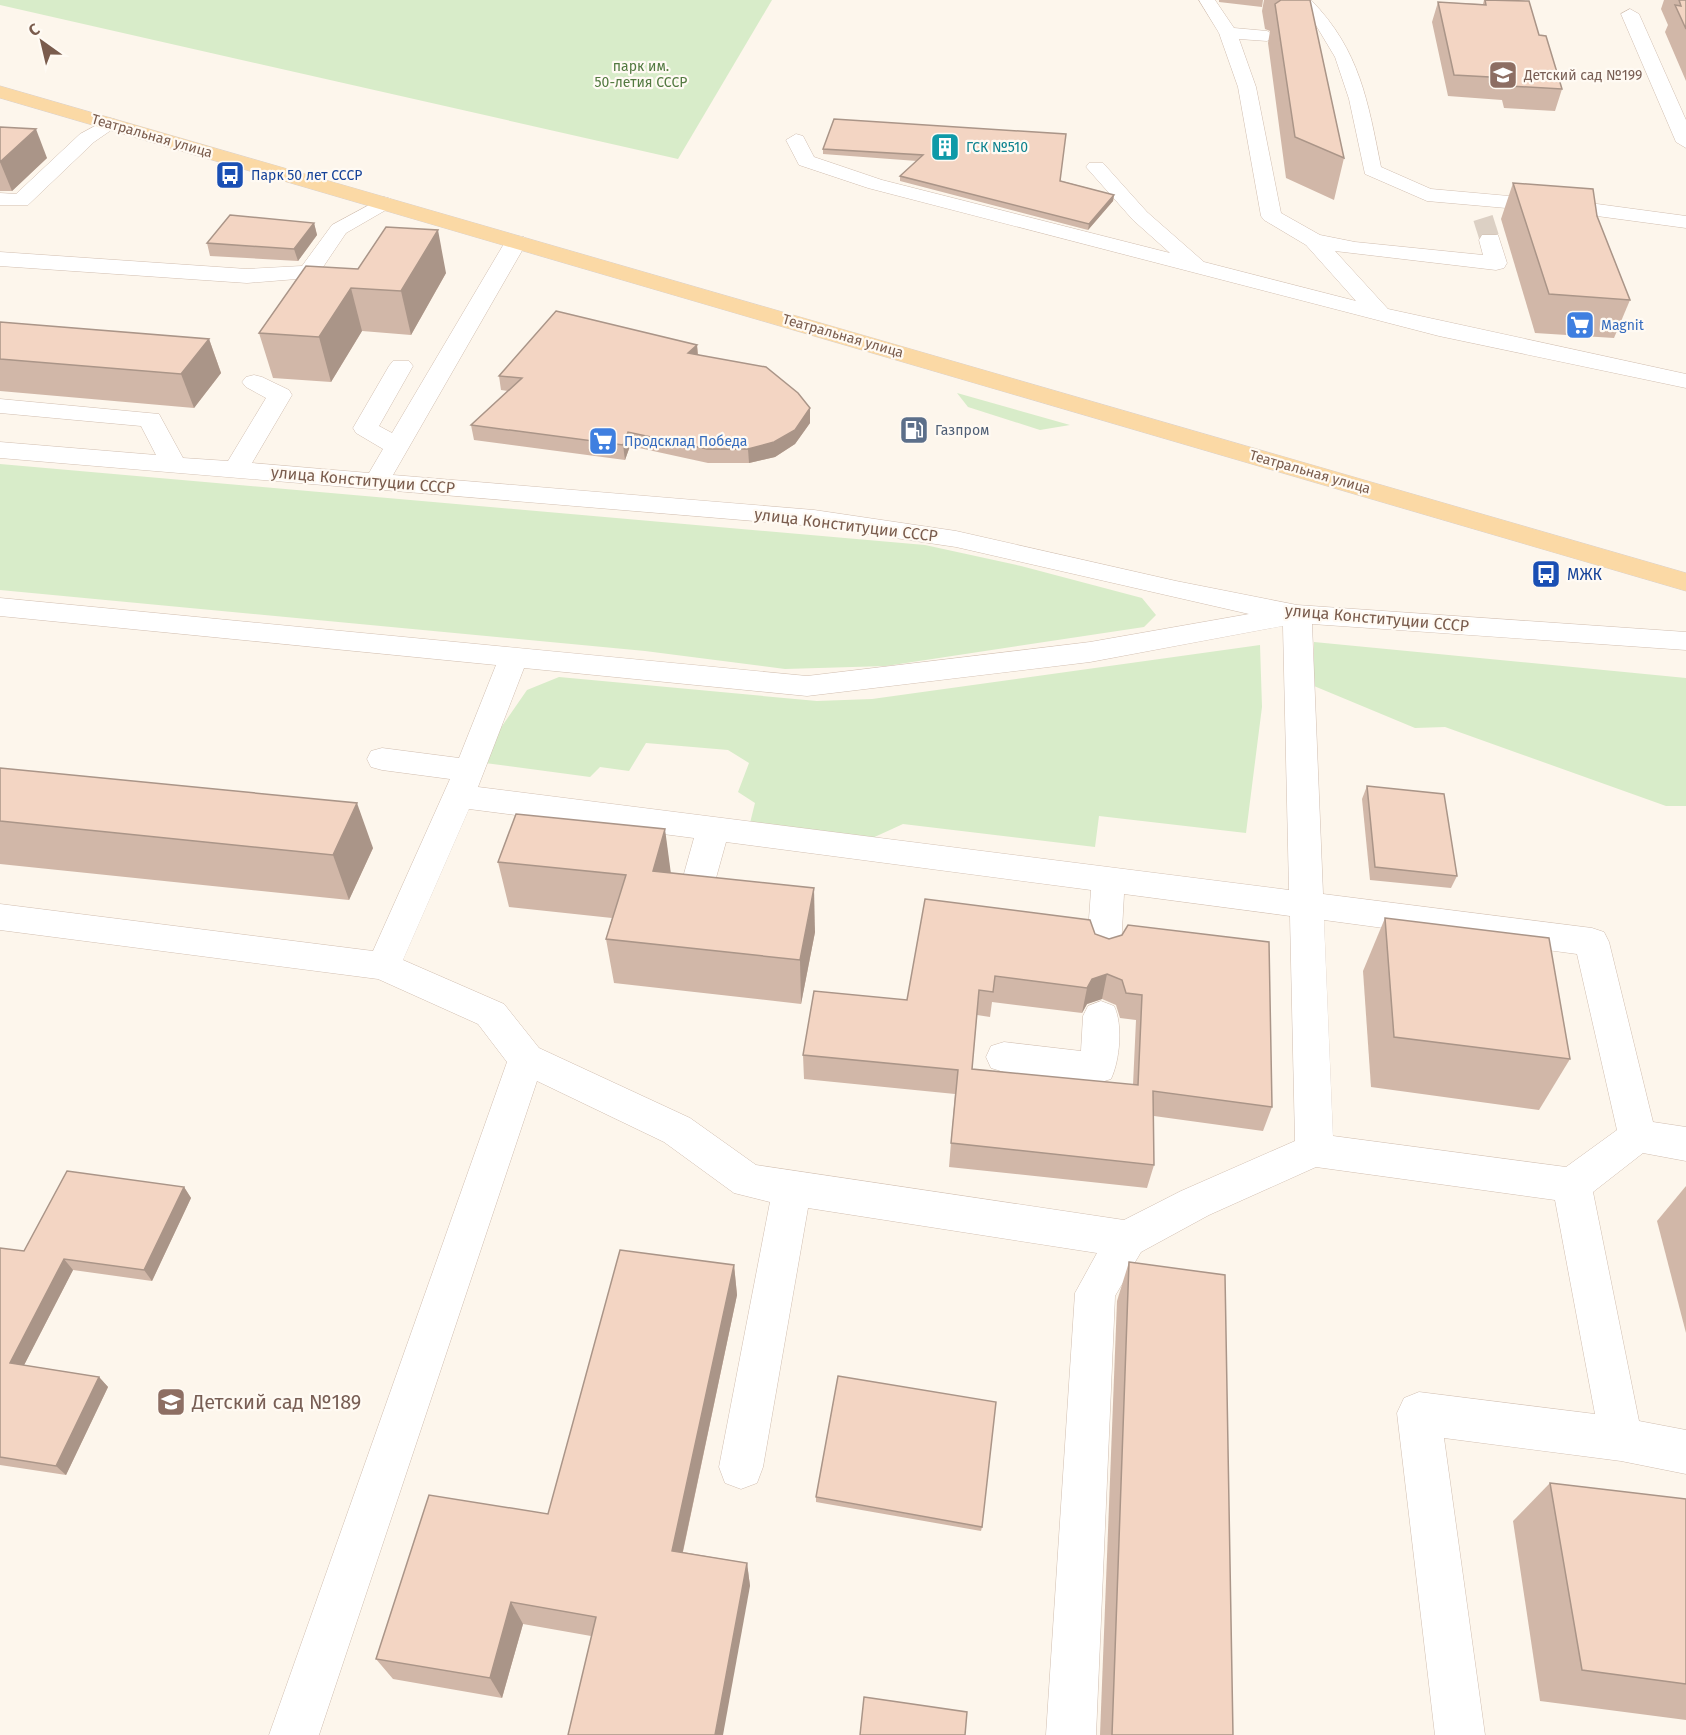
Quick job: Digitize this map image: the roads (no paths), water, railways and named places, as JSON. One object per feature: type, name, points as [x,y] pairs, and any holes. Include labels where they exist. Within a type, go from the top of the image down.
[{"type":"main road","name":"Театральная улица","points":[[0,92],[1686,582]]},
{"type":"street","points":[[1207,0],[1228,33],[1247,87],[1263,183],[1271,216],[1314,240],[1355,248],[1496,263],[1490,240]]},
{"type":"street","points":[[1302,0],[1318,15],[1338,42],[1352,71],[1372,170],[1428,195],[1481,209],[1597,210],[1686,222]]},
{"type":"street","points":[[1630,14],[1686,142]]},
{"type":"street","points":[[1228,33],[1267,36]]},
{"type":"street","points":[[1314,40],[1338,42]]},
{"type":"street","points":[[0,199],[21,201],[87,138],[110,124]]},
{"type":"street","points":[[796,140],[806,161],[875,184],[1440,329],[1686,381]]},
{"type":"street","points":[[54,147],[76,150]]},
{"type":"street","points":[[1096,167],[1140,216],[1199,267]]},
{"type":"street","points":[[0,259],[247,276],[284,275],[309,271],[339,229],[384,203]]},
{"type":"street","points":[[316,227],[339,229]]},
{"type":"street","points":[[1314,240],[1379,313]]},
{"type":"street","points":[[377,481],[516,242]]},
{"type":"street","points":[[396,446],[365,428],[400,366]]},
{"type":"street","points":[[237,468],[280,395],[254,382]]},
{"type":"street","points":[[0,406],[150,419],[173,463]]},
{"type":"street","name":"улица Конституции СССР","points":[[0,450],[814,518],[956,538],[1176,590],[1297,614],[1686,641]]},
{"type":"street","points":[[0,607],[807,686],[1090,652],[1297,614],[1314,1150]]},
{"type":"street","points":[[382,966],[464,783],[513,658]]},
{"type":"street","points":[[382,759],[464,783],[714,829],[1592,942],[1637,1136]]},
{"type":"street","points":[[714,829],[697,888],[763,896]]},
{"type":"street","points":[[1104,948],[1107,879]]},
{"type":"street","points":[[0,917],[382,966],[491,1014],[526,1059],[677,1130],[748,1181],[1127,1239]]},
{"type":"street","points":[[1004,1057],[1098,1068],[1101,1016]]},
{"type":"street","points":[[294,1735],[526,1059]]},
{"type":"street","points":[[1071,1735],[1095,1293],[1127,1239],[1196,1203],[1314,1150],[1572,1185],[1637,1136],[1686,1144]]},
{"type":"street","points":[[1572,1185],[1621,1439]]},
{"type":"street","points":[[741,1467],[792,1187]]},
{"type":"street","points":[[1460,1735],[1419,1413],[1621,1439],[1686,1452]]},
{"type":"tunnel","points":[[1483,218],[1490,240]]},
{"type":"place","name":"Детский сад №199","points":[[1503,75]]},
{"type":"place","name":"ГСК №510","points":[[945,147]]},
{"type":"place","name":"Парк 50 лет СССР","points":[[230,175]]},
{"type":"place","name":"Magnit","points":[[1580,325]]},
{"type":"place","name":"Газпром","points":[[914,430]]},
{"type":"place","name":"Продсклад Победа","points":[[603,441]]},
{"type":"place","name":"МЖК","points":[[1546,574]]},
{"type":"place","name":"Детский сад №189","points":[[171,1402]]},
{"type":"park label","name":"парк им. 50-летия СССР","points":[[641,74]]}]
